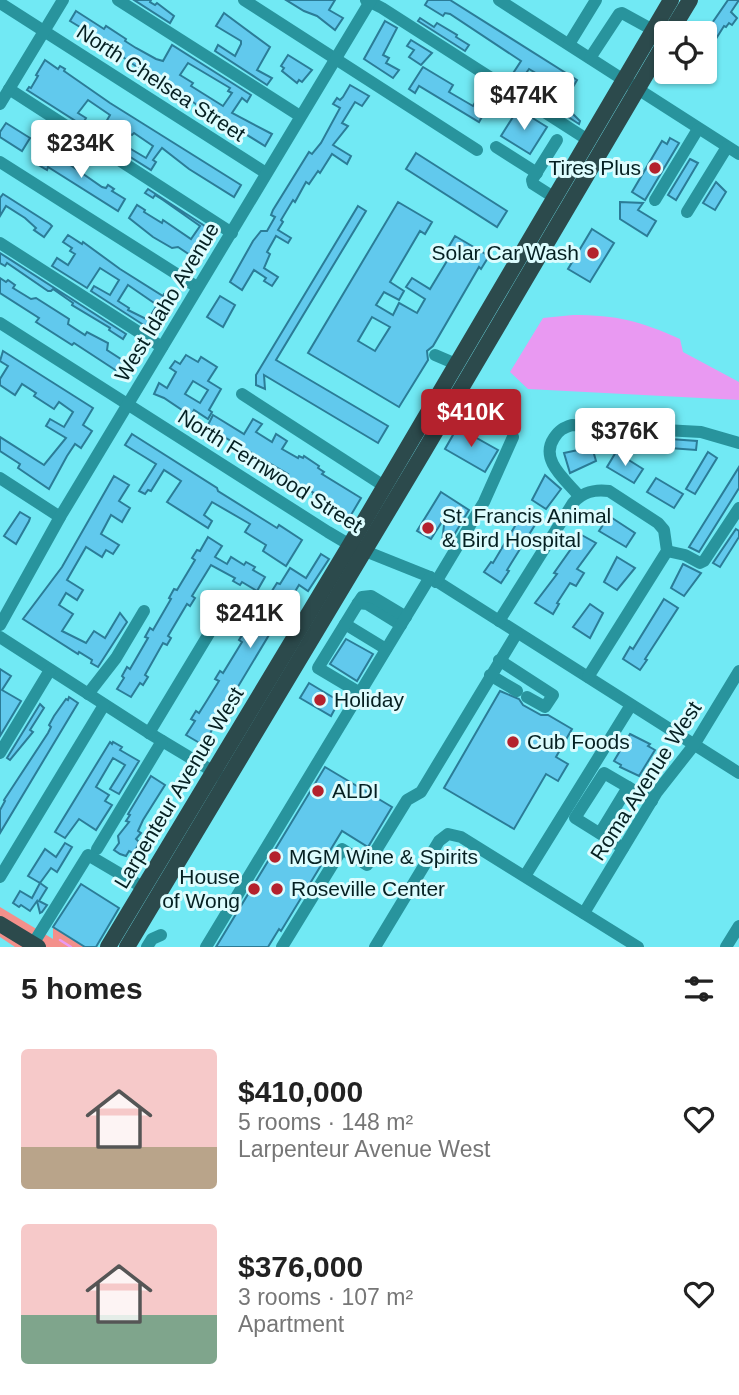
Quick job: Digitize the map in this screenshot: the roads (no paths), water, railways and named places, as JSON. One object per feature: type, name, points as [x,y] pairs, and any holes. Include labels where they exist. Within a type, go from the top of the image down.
[{"type":"main road","name":"Larpenteur Avenue West","points":[[664,21],[671,0]]},
{"type":"main road","points":[[677,21],[690,0]]},
{"type":"main road","name":"Larpenteur Avenue West","points":[[127,947],[220,776],[654,45]]},
{"type":"main road","name":"Larpenteur Avenue West","points":[[357,548],[384,486],[588,140],[630,85]]},
{"type":"main road","name":"Larpenteur Avenue West","points":[[108,947],[144,888],[220,776]]},
{"type":"main road","points":[[0,924],[35,946]]},
{"type":"street","points":[[0,104],[63,0]]},
{"type":"street","points":[[118,0],[300,116]]},
{"type":"street","points":[[244,0],[477,150]]},
{"type":"street","points":[[499,0],[518,5],[569,44],[739,154]]},
{"type":"street","points":[[569,44],[596,0]]},
{"type":"street","points":[[369,1],[588,140]]},
{"type":"street","name":"West Idaho Avenue","points":[[0,625],[60,517],[369,1]]},
{"type":"street","name":"North Chelsea Street","points":[[0,3],[266,173]]},
{"type":"street","points":[[590,58],[618,14],[622,13],[654,32]]},
{"type":"street","points":[[9,89],[232,233]]},
{"type":"street","points":[[654,200],[698,128]]},
{"type":"street","points":[[555,198],[533,184],[532,180],[558,140]]},
{"type":"street","points":[[496,147],[537,173]]},
{"type":"street","points":[[687,212],[727,147]]},
{"type":"street","points":[[0,162],[197,287]]},
{"type":"street","points":[[0,243],[162,347]]},
{"type":"street","name":"North Fernwood Street","points":[[0,323],[357,548],[433,580],[739,773]]},
{"type":"street","points":[[435,355],[456,364]]},
{"type":"street","points":[[242,394],[384,486]]},
{"type":"street","points":[[579,496],[550,459],[551,442],[562,428],[572,425],[701,432],[739,443]]},
{"type":"street","points":[[206,947],[403,621],[484,502],[513,437]]},
{"type":"street","points":[[0,478],[60,517]]},
{"type":"street","points":[[499,621],[579,496],[589,491],[609,491],[658,523],[664,530],[667,551],[588,677]]},
{"type":"street","points":[[667,551],[685,555],[700,563],[704,561],[739,508]]},
{"type":"street","points":[[359,693],[318,668],[362,597],[371,596],[403,621]]},
{"type":"street","points":[[149,733],[225,607]]},
{"type":"street","points":[[88,694],[116,658],[144,611]]},
{"type":"street","points":[[345,624],[386,649]]},
{"type":"street","points":[[282,947],[342,849],[367,865],[407,800],[421,792],[517,632]]},
{"type":"street","points":[[0,637],[220,776]]},
{"type":"street","points":[[490,675],[545,708],[553,695],[499,660]]},
{"type":"street","points":[[0,753],[50,670]]},
{"type":"street","name":"Roma Avenue West","points":[[584,913],[652,801],[694,744],[739,671]]},
{"type":"street","points":[[0,877],[104,705]]},
{"type":"street","points":[[525,876],[631,705]]},
{"type":"street","points":[[97,849],[162,741]]},
{"type":"street","points":[[623,848],[575,818],[604,773],[652,801]]},
{"type":"street","points":[[600,833],[628,787]]},
{"type":"street","points":[[375,947],[439,841],[448,834],[461,837],[638,947]]},
{"type":"street","points":[[35,946],[88,855],[144,888]]},
{"type":"street","points":[[726,947],[739,926]]},
{"type":"street","points":[[147,947],[152,939],[161,935]]},
{"type":"waterway","points":[[60,940],[71,947]]},
{"type":"place","name":"Tires Plus","points":[[655,168]]},
{"type":"place","name":"Solar Car Wash","points":[[593,253]]},
{"type":"place","name":"St. Francis Animal & Bird Hospital","points":[[428,528]]},
{"type":"place","name":"Holiday","points":[[320,700]]},
{"type":"place","name":"Cub Foods","points":[[513,742]]},
{"type":"place","name":"ALDI","points":[[318,791]]},
{"type":"place","name":"MGM Wine & Spirits","points":[[275,857]]},
{"type":"place","name":"House of Wong","points":[[254,889]]},
{"type":"place","name":"Roseville Center","points":[[277,889]]}]
